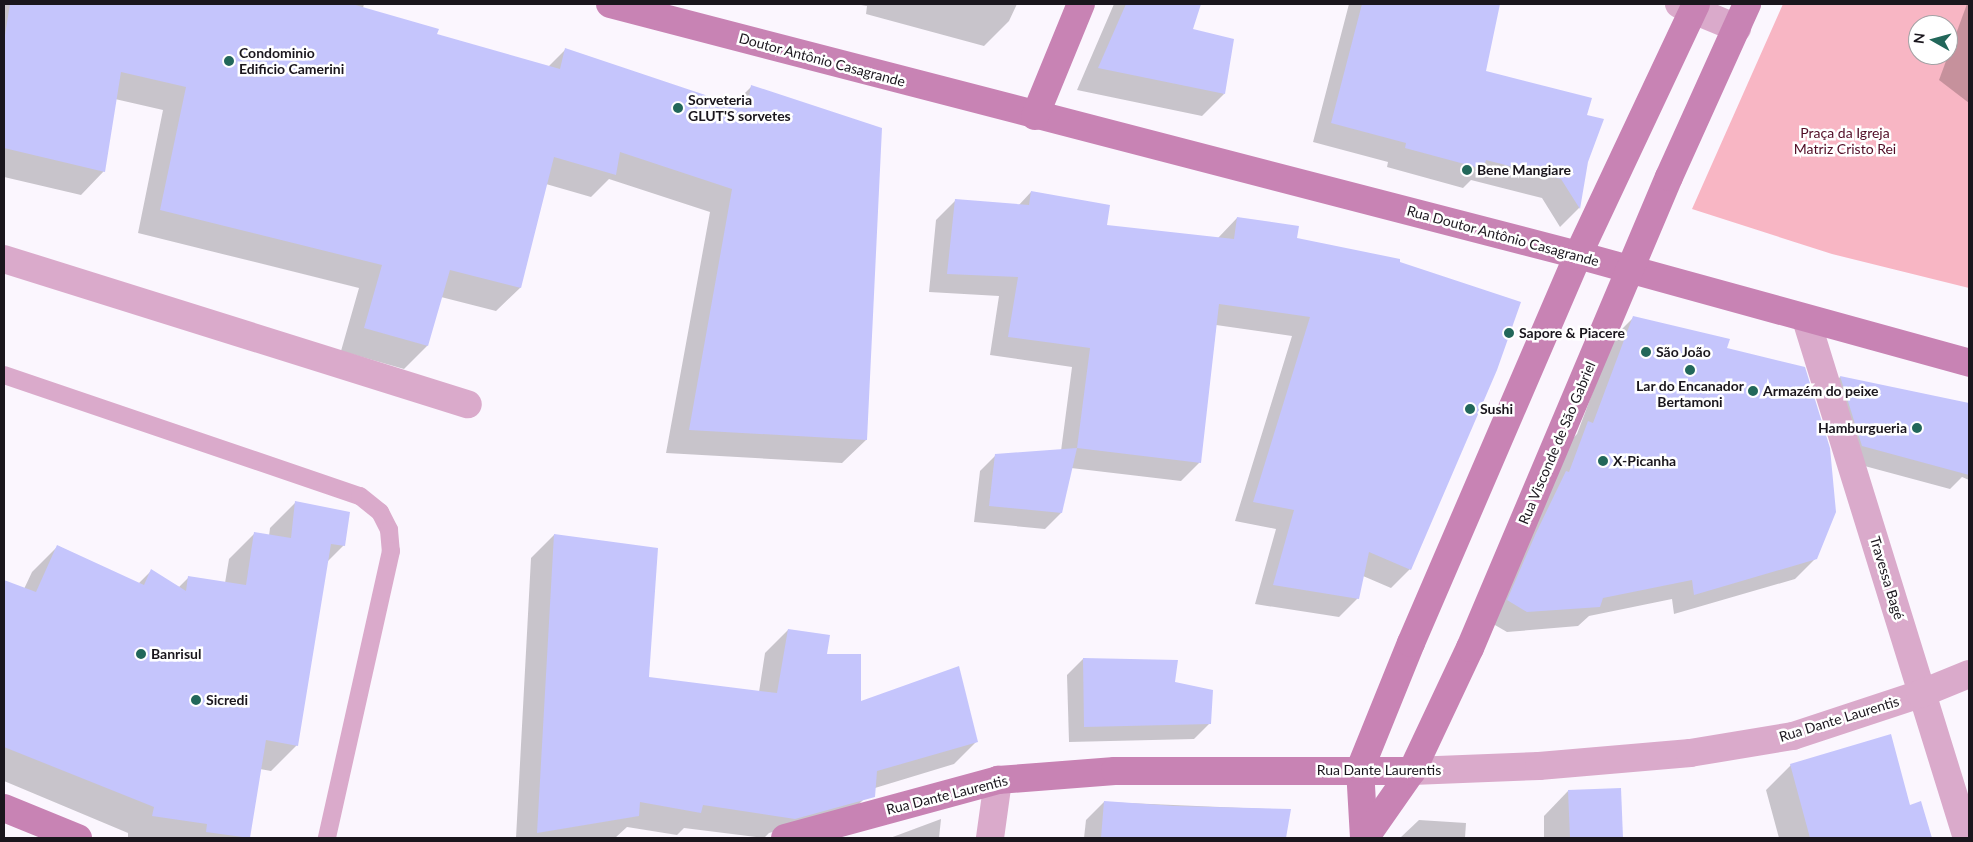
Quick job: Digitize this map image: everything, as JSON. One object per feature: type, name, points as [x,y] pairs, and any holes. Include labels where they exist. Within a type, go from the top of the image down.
[{"type":"street","name":"Doutor Antônio Casagrande","points":[[610,4],[1035,116]]},
{"type":"street","points":[[1035,116],[1081,4]]},
{"type":"street","points":[[1365,838],[1360,769],[1411,643],[1578,255],[1689,6],[1742,16]]},
{"type":"street","name":"Rua Visconde de São Gabriel","points":[[1365,838],[1412,771],[1470,648],[1742,16]]},
{"type":"street","name":"Rua Doutor Antônio Casagrande","points":[[1035,116],[1578,255],[1969,363]]},
{"type":"street","points":[[4,260],[468,404]]},
{"type":"street","name":"Travessa Bagé","points":[[1806,318],[1920,694],[1968,838]]},
{"type":"street","name":"Rua Dante Laurentis","points":[[785,838],[998,780],[1115,771],[1360,769],[1412,771],[1539,766],[1690,753],[1793,736],[1920,694],[1969,674]]},
{"type":"street","points":[[990,838],[998,780]]},
{"type":"street","points":[[4,808],[78,838]]},
{"type":"lane","points":[[4,376],[360,496],[380,512],[389,530],[391,551],[327,838]]},
{"type":"green space","name":"Praça da Igreja Matriz Cristo Rei","points":[[1783,4],[1969,4],[1969,288],[1832,254],[1692,209]]},
{"type":"building","points":[[10,4],[352,4],[439,29],[437,34],[560,69],[565,48],[747,109],[751,85],[882,128],[867,440],[689,430],[732,189],[620,152],[616,175],[554,157],[521,288],[450,270],[428,346],[364,328],[382,265],[160,210],[186,87],[121,72],[105,172],[4,148],[4,41]]},
{"type":"building","points":[[1126,4],[1201,4],[1193,29],[1234,39],[1225,94],[1098,68]]},
{"type":"building","points":[[1362,4],[1500,4],[1486,71],[1592,98],[1587,115],[1604,119],[1588,162],[1580,209],[1561,179],[1486,160],[1483,169],[1405,148],[1406,143],[1331,123]]},
{"type":"building","points":[[1031,191],[1110,205],[1107,225],[1234,239],[1237,217],[1299,226],[1297,238],[1400,259],[1400,262],[1521,302],[1497,370],[1411,570],[1369,552],[1359,599],[1273,585],[1294,510],[1253,502],[1310,317],[1219,304],[1201,463],[1077,448],[1090,348],[1008,337],[1018,277],[947,274],[955,199],[1029,205]]},
{"type":"building","points":[[1633,316],[1730,339],[1727,348],[1805,367],[1830,448],[1836,512],[1817,559],[1694,595],[1692,580],[1603,598],[1600,607],[1527,612],[1507,600],[1566,471],[1569,472],[1588,421],[1593,423]]},
{"type":"building","points":[[1840,376],[1969,403],[1969,475],[1862,446]]},
{"type":"building","points":[[1077,448],[1062,513],[989,506],[995,454]]},
{"type":"building","points":[[295,501],[350,512],[345,546],[331,544],[298,746],[266,740],[250,838],[206,832],[207,824],[152,816],[154,807],[4,747],[4,580],[36,592],[57,545],[144,585],[151,569],[186,591],[188,576],[246,585],[254,532],[291,538]]},
{"type":"building","points":[[554,534],[658,548],[649,677],[777,693],[788,629],[830,635],[827,654],[861,654],[861,701],[959,666],[978,742],[877,771],[875,797],[795,819],[703,805],[701,813],[640,802],[639,816],[537,833]]},
{"type":"building","points":[[1083,658],[1178,660],[1175,682],[1213,690],[1211,724],[1084,727]]},
{"type":"building","points":[[1891,734],[1910,805],[1921,801],[1932,838],[1810,838],[1790,764]]},
{"type":"building","points":[[1621,788],[1623,838],[1570,838],[1568,790]]},
{"type":"building","points":[[1104,801],[1174,806],[1291,809],[1286,838],[1101,838]]},
{"type":"place","name":"Condominio Edificio Camerini","points":[[229,61]]},
{"type":"place","name":"Sorveteria GLUT'S sorvetes","points":[[678,108]]},
{"type":"place","name":"Bene Mangiare","points":[[1467,170]]},
{"type":"place","name":"Sapore & Piacere","points":[[1509,333]]},
{"type":"place","name":"São João","points":[[1646,352]]},
{"type":"place","name":"Lar do Encanador Bertamoni","points":[[1690,370]]},
{"type":"place","name":"Armazém do peixe","points":[[1753,391]]},
{"type":"place","name":"Sushi","points":[[1470,409]]},
{"type":"place","name":"Hamburgueria","points":[[1917,428]]},
{"type":"place","name":"X-Picanha","points":[[1603,461]]},
{"type":"place","name":"Banrisul","points":[[141,654]]},
{"type":"place","name":"Sicredi","points":[[196,700]]}]
